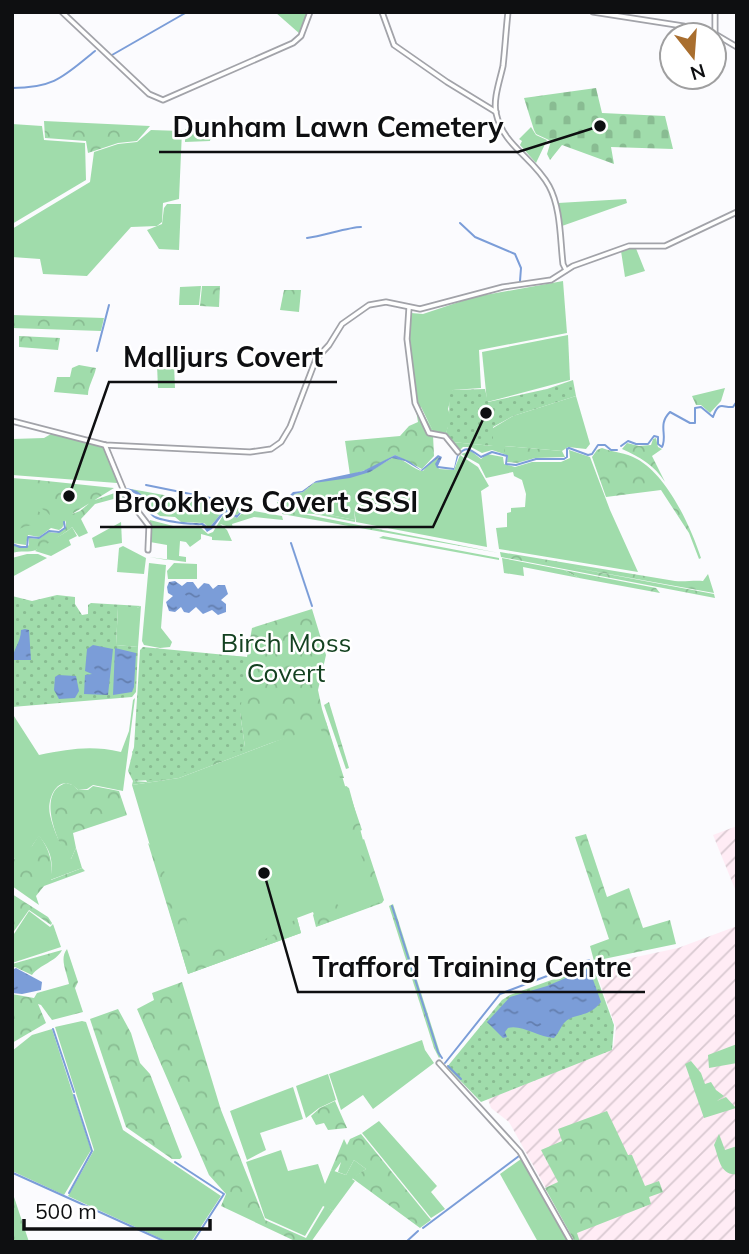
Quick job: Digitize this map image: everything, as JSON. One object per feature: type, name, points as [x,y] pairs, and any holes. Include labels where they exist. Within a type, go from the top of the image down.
[{"type":"street","points":[[62,12],[149,94],[163,100],[293,43],[301,36],[310,12]]},
{"type":"street","points":[[382,12],[394,45],[496,112]]},
{"type":"street","points":[[508,12],[496,112],[503,134],[540,172],[553,193],[566,270]]},
{"type":"street","points":[[593,12],[658,22]]},
{"type":"street","points":[[12,421],[106,445],[250,452],[271,449],[281,442],[287,433],[314,362],[342,324],[357,312],[378,302],[391,302],[409,308],[427,308],[503,287],[551,280],[566,270],[634,245],[662,247],[737,212]]},
{"type":"street","points":[[409,308],[407,339],[417,412],[429,433],[448,438],[458,452]]},
{"type":"street","points":[[106,445],[125,493],[149,526],[148,550]]},
{"type":"street","points":[[439,1063],[520,1152],[571,1242]]},
{"type":"shaded area","points":[[737,826],[737,894],[713,835]]},
{"type":"shaded area","points":[[737,926],[737,1242],[576,1242],[509,1122],[491,1108],[488,1099],[613,1049],[616,1028],[594,966],[678,948]]},
{"type":"green space","points":[[275,12],[307,12],[300,34]]},
{"type":"green space","points":[[596,88],[602,113],[665,116],[673,149],[611,147],[614,164],[562,145],[550,160],[547,154],[551,141],[536,134],[524,98]]},
{"type":"green space","points":[[44,121],[150,126],[137,141],[118,143],[88,153],[86,141],[45,138]]},
{"type":"green space","points":[[12,124],[42,126],[44,140],[85,143],[86,180],[12,224]]},
{"type":"green space","points":[[531,127],[536,135],[547,140],[536,163],[520,145],[522,141],[519,139]]},
{"type":"green space","points":[[185,129],[212,130],[210,141],[185,142]]},
{"type":"green space","points":[[151,130],[182,131],[179,199],[163,203],[162,222],[157,226],[131,227],[87,276],[43,274],[40,259],[12,257],[12,229],[90,182],[94,152],[118,144],[137,142]]},
{"type":"green space","points":[[626,199],[627,203],[562,226],[558,203]]},
{"type":"green space","points":[[167,204],[181,204],[179,250],[159,249],[147,230],[162,224]]},
{"type":"green space","points":[[635,246],[645,271],[625,277],[621,251]]},
{"type":"green space","points":[[563,281],[567,333],[479,350],[481,388],[453,390],[448,409],[451,418],[446,433],[433,431],[421,407],[417,408],[409,333],[411,313],[423,314],[474,297]]},
{"type":"green space","points":[[201,286],[199,305],[179,305],[180,287]]},
{"type":"green space","points":[[202,286],[220,286],[219,307],[200,306]]},
{"type":"green space","points":[[284,290],[301,290],[299,312],[280,310]]},
{"type":"green space","points":[[12,315],[104,318],[101,331],[12,328]]},
{"type":"green space","points":[[568,335],[570,380],[487,402],[482,352]]},
{"type":"green space","points":[[19,336],[60,338],[58,350],[19,347]]},
{"type":"green space","points":[[79,365],[96,368],[88,395],[54,392],[57,377],[70,377],[72,368]]},
{"type":"green space","points":[[157,365],[174,365],[175,388],[158,388]]},
{"type":"green space","points":[[573,380],[576,396],[513,416],[493,427],[493,446],[452,442],[446,433],[450,393],[453,390],[485,389],[488,402],[547,389]]},
{"type":"green space","points":[[725,388],[721,401],[710,413],[701,405],[696,405],[692,396]]},
{"type":"green space","points":[[576,396],[590,444],[586,449],[568,447],[562,451],[505,446],[504,454],[492,450],[482,453],[471,447],[463,447],[459,451],[452,442],[493,446],[493,428],[513,416]]},
{"type":"green space","points":[[420,408],[433,430],[441,433],[433,435],[434,456],[422,469],[395,455],[372,468],[350,475],[345,441],[400,436],[409,426],[418,422],[416,410]]},
{"type":"green space","points":[[51,434],[103,447],[119,481],[117,483],[12,475],[12,439],[44,438]]},
{"type":"green space","points":[[656,438],[658,447],[662,449],[652,456],[665,482],[646,462],[622,449],[627,443],[651,445]]},
{"type":"green space","points":[[504,446],[562,451],[565,457],[507,462]]},
{"type":"green space","points":[[602,448],[637,459],[658,477],[684,517],[701,558],[699,559],[689,533],[661,490],[606,497],[592,457]]},
{"type":"green space","points":[[569,450],[590,457],[638,572],[499,549],[496,528],[507,527],[507,513],[511,512],[511,508],[525,507],[526,494],[522,480],[514,476],[513,472],[486,478],[479,464],[461,454],[471,451],[481,459],[487,454],[503,457],[504,464],[515,467],[532,462],[561,462],[570,458]]},
{"type":"green space","points":[[460,455],[478,467],[489,486],[481,491],[487,547],[356,522],[354,509],[355,520],[290,507],[283,502],[314,483],[372,470],[392,458],[401,459],[423,471],[430,462],[439,457],[436,463],[439,469],[454,470]]},
{"type":"green space","points":[[12,478],[37,480],[37,505],[76,501],[62,528],[51,528],[39,537],[28,535],[26,545],[12,543]]},
{"type":"green space","points":[[37,480],[114,488],[94,500],[123,490],[132,506],[121,497],[95,504],[81,519],[88,533],[79,537],[72,527],[36,550],[12,553],[12,544],[27,547],[29,538],[39,539],[48,532],[57,533],[66,527],[66,516],[57,522],[50,521],[49,514],[37,505]]},
{"type":"green space","points":[[131,489],[202,502],[199,506],[146,498]]},
{"type":"green space","points":[[146,498],[243,509],[237,515],[231,514],[229,509],[224,510],[209,528],[204,523],[181,522],[175,517],[160,516],[150,508]]},
{"type":"green space","points":[[277,502],[355,522],[298,513],[499,553],[282,514],[282,510],[290,511],[280,508]]},
{"type":"green space","points":[[38,511],[45,516],[42,522],[21,528],[12,536],[12,521],[32,518]]},
{"type":"green space","points":[[254,511],[282,516],[283,520],[254,517],[232,524],[233,528],[220,524],[227,530],[232,541],[212,540],[212,537],[201,534],[201,539],[190,547],[186,542],[180,541],[179,556],[186,557],[186,562],[167,559],[167,545],[150,542],[150,520],[181,528],[200,527],[208,534],[213,532],[225,512],[237,518],[243,512]]},
{"type":"green space","points":[[121,522],[122,543],[95,548],[92,538]]},
{"type":"green space","points":[[72,527],[77,536],[69,540],[71,545],[51,556],[35,551],[63,534]]},
{"type":"green space","points":[[383,536],[499,558],[499,560],[379,538]]},
{"type":"green space","points":[[123,546],[146,558],[144,574],[117,572],[119,548]]},
{"type":"green space","points":[[500,552],[675,581],[703,581],[708,574],[714,593],[570,567],[714,594],[715,598],[501,557]]},
{"type":"green space","points":[[38,554],[47,558],[12,577],[12,558]]},
{"type":"green space","points":[[502,558],[564,570],[579,578],[523,567],[524,576],[504,573]]},
{"type":"green space","points":[[149,563],[166,565],[161,628],[172,642],[170,647],[144,645],[142,641]]},
{"type":"green space","points":[[174,563],[197,564],[197,579],[168,579],[167,571]]},
{"type":"green space","points":[[564,570],[656,588],[660,593],[579,578]]},
{"type":"green space","points":[[57,595],[75,597],[75,604],[82,615],[88,614],[88,605],[91,603],[141,606],[118,608],[116,645],[138,647],[136,692],[132,697],[12,707],[12,596],[32,601]]},
{"type":"green space","points":[[141,606],[138,647],[116,645],[118,607]]},
{"type":"green space","name":"Birch Moss Covert","points":[[312,609],[326,655],[318,690],[344,778],[340,778],[320,727],[179,778],[132,785],[133,781],[147,782],[132,752],[134,749],[245,747],[240,713],[213,655],[247,657],[252,628]]},
{"type":"green space","points":[[143,647],[247,657],[240,713],[245,747],[170,779],[133,781],[128,771],[134,747],[140,650]]},
{"type":"green space","points":[[135,698],[123,791],[93,785],[78,790],[65,783],[52,794],[49,808],[53,827],[71,859],[76,848],[82,868],[50,880],[50,856],[39,836],[32,846],[13,859],[12,863],[12,713],[39,755],[80,749],[121,752],[129,731]]},
{"type":"green space","points":[[329,702],[349,768],[346,769],[324,705]]},
{"type":"green space","points":[[326,722],[345,786],[349,788],[380,903],[318,926],[313,912],[297,918],[301,933],[188,974],[132,785],[179,778]]},
{"type":"green space","points":[[66,783],[78,790],[88,790],[93,786],[119,791],[127,815],[73,833],[76,848],[71,859],[59,840],[51,806],[52,796],[57,788]]},
{"type":"green space","points":[[347,786],[362,830],[350,835],[346,832],[354,825],[343,788]]},
{"type":"green space","points":[[586,834],[607,897],[629,888],[643,928],[670,920],[676,944],[594,961],[590,946],[609,939],[575,837]]},
{"type":"green space","points":[[39,835],[50,856],[51,880],[82,868],[85,871],[44,886],[36,896],[39,905],[12,886],[12,879],[16,855],[25,847],[32,846]]},
{"type":"green space","points":[[364,839],[384,900],[382,903],[316,927],[313,915],[316,911],[337,904],[347,914],[378,903],[357,844]]},
{"type":"green space","points":[[148,843],[161,855],[166,880],[170,890],[182,904],[197,948],[205,950],[225,944],[249,944],[259,941],[297,918],[301,933],[188,974]]},
{"type":"green space","points":[[12,894],[48,917],[51,925],[29,910],[12,934]]},
{"type":"green space","points":[[393,904],[441,1056],[439,1058],[389,906]]},
{"type":"green space","points":[[29,911],[50,927],[53,924],[61,947],[12,963],[12,937]]},
{"type":"green space","points":[[67,949],[78,982],[75,988],[83,1012],[52,1020],[38,1004],[46,1023],[12,1043],[12,994],[34,998],[37,993],[69,984],[64,961]]},
{"type":"green space","points":[[62,950],[32,975],[12,968],[12,964]]},
{"type":"green space","points":[[593,967],[614,1025],[612,1050],[481,1102],[447,1067],[502,1000]]},
{"type":"green space","points":[[182,982],[221,1110],[265,1220],[306,1238],[325,1206],[333,1211],[311,1242],[297,1242],[221,1206],[226,1194],[209,1175],[137,1009],[154,1000],[152,993]]},
{"type":"green space","points":[[118,1009],[131,1033],[140,1063],[150,1074],[182,1157],[180,1159],[172,1159],[126,1127],[90,1019]]},
{"type":"green space","points":[[86,1022],[123,1130],[221,1196],[191,1242],[168,1242],[68,1196],[94,1150],[55,1027]]},
{"type":"green space","points":[[52,1029],[91,1150],[64,1195],[12,1171],[12,1051],[32,1035]]},
{"type":"green space","points":[[36,1037],[48,1037],[12,1067],[12,1053]]},
{"type":"green space","points":[[422,1040],[434,1063],[373,1109],[363,1095],[341,1110],[329,1074]]},
{"type":"green space","points":[[737,1044],[737,1063],[709,1068],[708,1055]]},
{"type":"green space","points":[[691,1061],[701,1073],[705,1084],[711,1082],[724,1096],[717,1101],[726,1097],[736,1108],[704,1118],[685,1064]]},
{"type":"green space","points":[[328,1074],[336,1100],[306,1118],[296,1086]]},
{"type":"green space","points":[[293,1087],[303,1119],[260,1133],[266,1150],[247,1160],[230,1111]]},
{"type":"green space","points":[[335,1101],[347,1128],[328,1130],[324,1123],[316,1125],[311,1116]]},
{"type":"green space","points":[[607,1111],[628,1155],[632,1155],[645,1186],[659,1181],[663,1192],[649,1197],[651,1204],[577,1233],[580,1242],[575,1242],[545,1188],[558,1182],[541,1150],[562,1141],[558,1129]]},
{"type":"green space","points":[[379,1121],[437,1186],[431,1192],[445,1209],[431,1218],[362,1133]]},
{"type":"green space","points":[[361,1134],[431,1220],[420,1228],[352,1178],[366,1169],[354,1160],[346,1175],[338,1172],[341,1162],[334,1172],[331,1170],[344,1139],[347,1145],[350,1139]]},
{"type":"green space","points":[[719,1134],[725,1150],[737,1146],[737,1174],[727,1172],[721,1165],[714,1145]]},
{"type":"green space","points":[[281,1150],[288,1171],[318,1164],[325,1184],[331,1170],[346,1175],[354,1160],[366,1169],[352,1179],[355,1181],[333,1211],[323,1206],[305,1236],[265,1218],[246,1162]]},
{"type":"green space","points":[[521,1159],[568,1242],[538,1242],[500,1174]]},
{"type":"green space","points":[[12,1191],[29,1242],[12,1242]]},
{"type":"water","points":[[459,454],[454,470],[437,468],[435,464],[439,457],[422,471],[405,461],[392,458],[370,472],[314,483],[303,492],[286,501],[277,501],[286,499],[293,492],[302,491],[316,481],[363,471],[395,455],[421,470],[438,455],[442,457],[438,466],[454,468]]},
{"type":"water","points":[[125,488],[141,494],[149,510],[156,516],[203,523],[209,528],[224,510],[229,509],[231,514],[237,515],[243,509],[254,511],[242,512],[237,518],[225,512],[207,532],[202,525],[176,523],[153,517],[140,497]]},
{"type":"water","points":[[175,581],[182,586],[193,582],[198,589],[204,583],[213,589],[218,585],[225,585],[228,594],[221,600],[226,604],[226,612],[218,615],[212,610],[203,614],[196,607],[189,613],[184,612],[181,607],[175,612],[169,611],[166,602],[173,596],[168,593],[167,587],[169,582]]},
{"type":"water","points":[[21,630],[29,630],[31,660],[13,660]]},
{"type":"water","points":[[93,645],[113,649],[108,695],[84,694],[85,675],[92,674],[85,671],[87,649]]},
{"type":"water","points":[[115,648],[136,653],[132,692],[113,695]]},
{"type":"water","points":[[76,676],[79,691],[75,698],[59,699],[54,690],[55,677]]},
{"type":"water","points":[[16,968],[42,982],[41,990],[12,993],[12,970]]},
{"type":"water","points":[[587,969],[601,1002],[591,1011],[572,1017],[564,1023],[554,1038],[513,1027],[508,1028],[505,1032],[507,1037],[503,1038],[487,1022],[510,997],[547,986]]},
{"type":"waterway","points":[[112,55],[187,12]]},
{"type":"waterway","points":[[12,88],[39,86],[58,79],[95,51]]},
{"type":"waterway","points":[[460,223],[475,237],[515,254],[521,268],[520,281]]},
{"type":"waterway","points":[[307,238],[361,227]]},
{"type":"waterway","points":[[97,351],[109,305]]},
{"type":"waterway","points":[[621,446],[628,441],[648,444],[654,436],[658,437],[658,444],[662,447],[664,421],[670,412],[695,423],[695,408],[701,407],[713,417],[719,407],[733,407],[737,401]]},
{"type":"waterway","points":[[458,455],[467,449],[481,457],[492,452],[507,456],[506,464],[516,465],[536,459],[564,459],[569,448],[588,455],[592,454],[598,445],[617,450]]},
{"type":"waterway","points":[[146,485],[245,505]]},
{"type":"waterway","points":[[12,544],[27,547],[28,537],[39,538],[49,531],[59,532],[65,528],[64,522]]},
{"type":"waterway","points":[[291,543],[312,606]]},
{"type":"waterway","points":[[392,906],[442,1058]]},
{"type":"waterway","points":[[445,1063],[500,994],[589,960]]},
{"type":"waterway","points":[[53,1029],[74,1092]]},
{"type":"waterway","points":[[448,1066],[461,1079]]},
{"type":"waterway","points":[[69,1193],[92,1151],[74,1095]]},
{"type":"waterway","points":[[423,1228],[519,1156]]},
{"type":"waterway","points":[[175,1162],[224,1194],[193,1242]]},
{"type":"waterway","points":[[13,1173],[166,1242]]},
{"type":"waterway","points":[[406,1242],[418,1231]]},
{"type":"place","name":"Dunham Lawn Cemetery","points":[[600,126]]},
{"type":"place","name":"Brookheys Covert SSSI","points":[[486,413]]},
{"type":"place","name":"Malljurs Covert","points":[[69,496]]},
{"type":"place","name":"Trafford Training Centre","points":[[264,873]]}]
